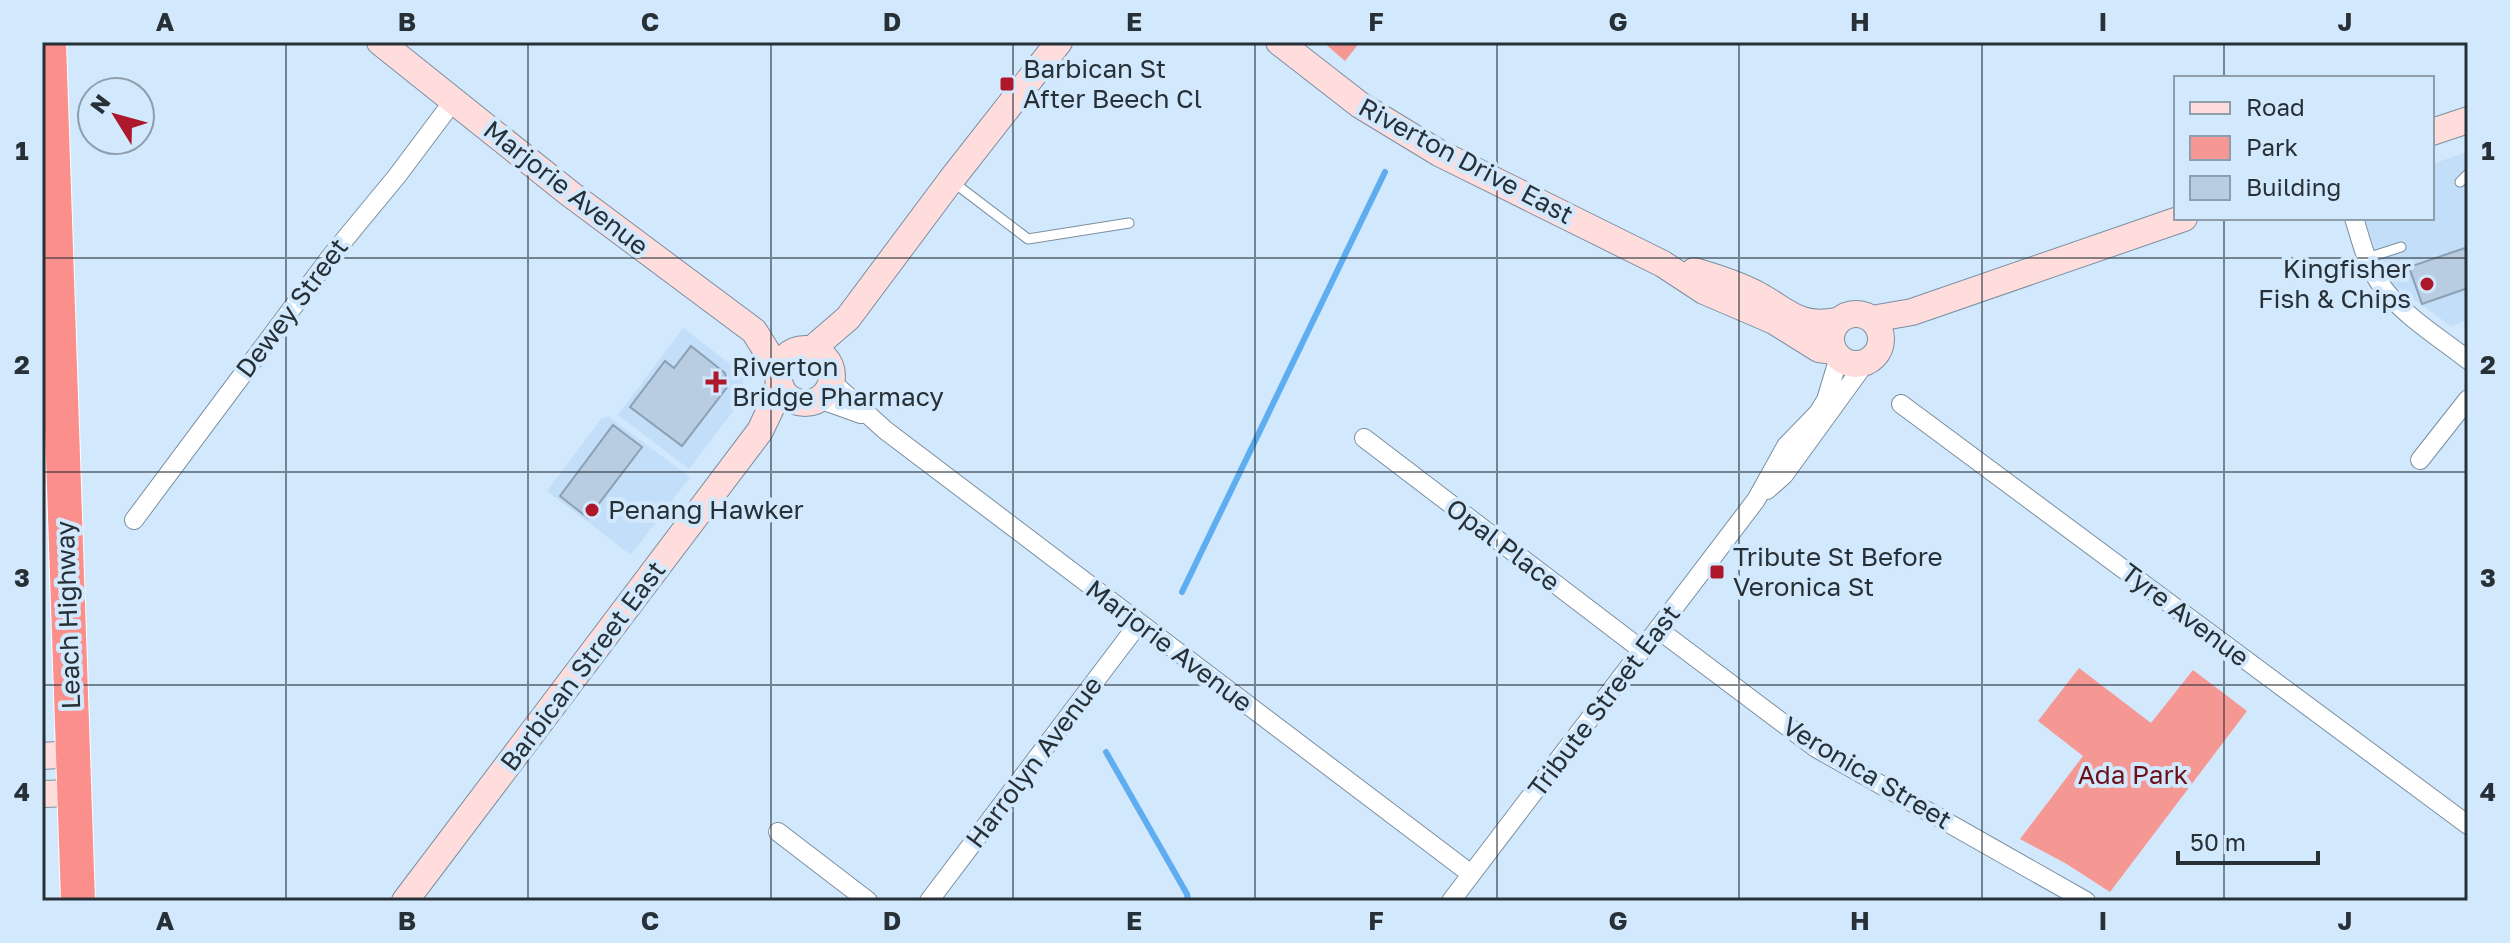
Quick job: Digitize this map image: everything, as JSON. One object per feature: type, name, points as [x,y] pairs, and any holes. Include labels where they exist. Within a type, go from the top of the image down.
[{"type":"highway","name":"Leach Highway","points":[[49,42],[58,793],[78,901]]},
{"type":"street","name":"Marjorie Avenue","points":[[380,42],[569,193],[754,331],[808,376],[867,416],[1471,874]]},
{"type":"street","points":[[808,376],[951,180],[1059,42]]},
{"type":"street","name":"Riverton Drive East","points":[[1279,42],[1335,87],[1393,127],[1439,153],[1663,264],[1704,291],[1774,321],[1819,349],[1836,354],[1852,364],[1866,362]]},
{"type":"street","name":"Dewey Street","points":[[134,520],[331,256],[454,100]]},
{"type":"street","points":[[2434,131],[2468,121]]},
{"type":"street","name":"Riverton Drive East","points":[[1663,264],[1715,277],[1757,295],[1793,318],[1819,325],[1851,314],[1866,315],[1877,330],[1912,312],[2178,220]]},
{"type":"street","points":[[2355,220],[2367,258],[2380,284],[2389,295],[2468,360]]},
{"type":"street","points":[[1836,354],[1831,336],[1837,321]]},
{"type":"street","points":[[1866,362],[1878,352],[1877,330]]},
{"type":"street","name":"Marjorie Avenue","points":[[754,331],[775,335],[808,376]]},
{"type":"street","name":"Tribute Street East","points":[[1451,901],[1756,500],[1786,446],[1818,413],[1826,400],[1836,354]]},
{"type":"street","name":"Tribute Street East","points":[[1756,500],[1784,475],[1866,362]]},
{"type":"street","name":"Barbican Street East","points":[[405,901],[760,431],[808,376]]},
{"type":"street","points":[[2420,460],[2468,399]]},
{"type":"street","name":"Tyre Avenue","points":[[1901,404],[2468,825]]},
{"type":"street","name":"Opal Place","points":[[1364,438],[1642,650]]},
{"type":"street","name":"Harrolyn Avenue","points":[[929,901],[1139,623]]},
{"type":"street","name":"Veronica Street","points":[[1659,630],[1816,748],[2086,901]]},
{"type":"street","points":[[778,832],[868,901]]},
{"type":"lane","points":[[2460,182],[2468,174]]},
{"type":"lane","points":[[951,180],[1028,239],[1129,223]]},
{"type":"lane","points":[[2367,258],[2401,247]]},
{"type":"shaded area","points":[[2468,152],[2468,320],[2451,326],[2385,279],[2365,220],[2434,220],[2434,163]]},
{"type":"shaded area","points":[[683,328],[742,373],[745,395],[689,469],[618,415]]},
{"type":"shaded area","points":[[609,417],[690,477],[631,555],[547,491],[602,418]]},
{"type":"green space","points":[[1323,42],[1360,42],[1345,61]]},
{"type":"green space","name":"Ada Park","points":[[2079,668],[2151,723],[2193,670],[2247,711],[2110,892],[2020,839],[2083,756],[2038,721]]},
{"type":"building","points":[[2468,247],[2468,288],[2422,304],[2409,267]]},
{"type":"building","points":[[691,346],[725,373],[728,386],[682,446],[630,407],[665,361],[674,368]]},
{"type":"building","points":[[613,425],[642,447],[588,518],[560,496]]},
{"type":"waterway","points":[[1182,592],[1385,172]]},
{"type":"waterway","points":[[1106,752],[1187,894],[1188,901]]},
{"type":"place","name":"Barbican St After Beech Cl","points":[[1007,84]]},
{"type":"place","name":"Kingfisher Fish & Chips","points":[[2427,284]]},
{"type":"place","name":"Riverton Bridge Pharmacy","points":[[716,382]]},
{"type":"place","name":"Penang Hawker","points":[[592,510]]},
{"type":"place","name":"Tribute St Before Veronica St","points":[[1717,572]]}]
